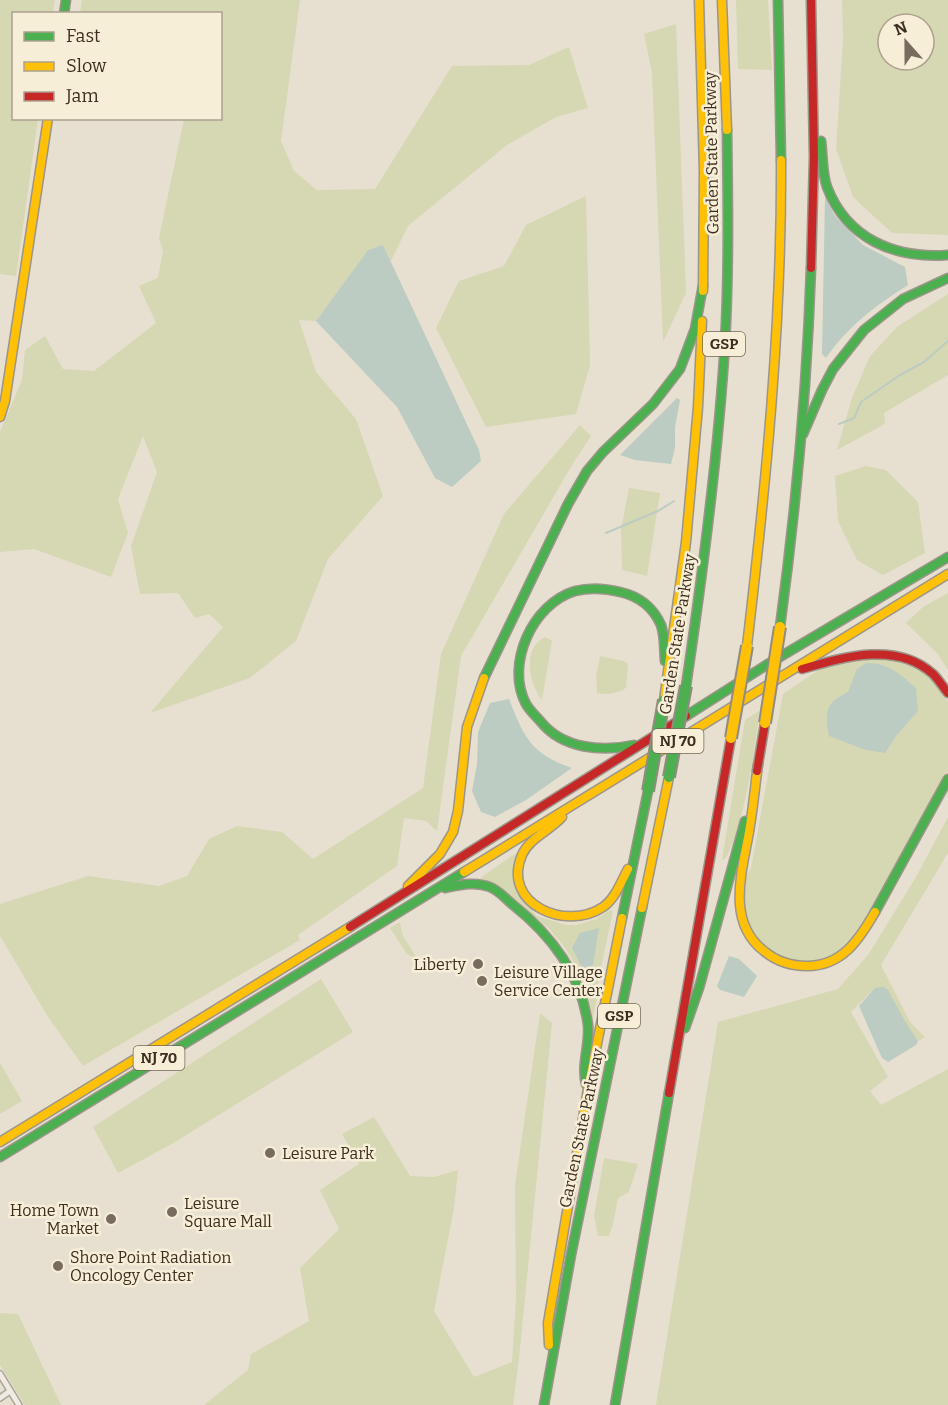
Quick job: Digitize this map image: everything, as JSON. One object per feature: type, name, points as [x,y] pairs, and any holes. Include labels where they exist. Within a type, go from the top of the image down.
[{"type":"main road","points":[[551,1364],[548,1323],[588,1089],[648,791],[664,700],[686,542],[698,407],[703,285],[704,170],[699,0]]},
{"type":"main road","name":"Garden State Parkway","points":[[544,1405],[582,1199],[669,777],[699,599],[714,478],[725,341],[728,133],[722,0]]},
{"type":"main road","points":[[615,1405],[747,646],[769,456],[779,292],[781,137],[778,0]]},
{"type":"main road","points":[[675,1056],[699,988],[746,816],[758,764],[780,627],[801,437],[809,312],[814,73],[811,0]]},
{"type":"main road","points":[[814,73],[824,174],[832,201],[865,236],[894,251],[911,257],[928,258],[948,255]]},
{"type":"main road","points":[[0,417],[5,401],[48,120]]},
{"type":"main road","points":[[801,437],[810,424],[822,390],[834,367],[867,326],[887,309],[917,291],[948,278]]},
{"type":"main road","points":[[391,901],[440,854],[453,832],[458,811],[467,727],[482,682],[568,504],[587,471],[603,452],[653,404],[680,369],[695,329],[703,285]]},
{"type":"main road","name":"NJ 70","points":[[0,1142],[391,901],[768,664],[948,557]]},
{"type":"main road","name":"NJ 70","points":[[0,1156],[948,574]]},
{"type":"main road","points":[[642,743],[623,748],[605,749],[576,746],[554,735],[539,722],[529,709],[524,696],[519,673],[521,647],[533,622],[543,610],[560,597],[571,592],[596,588],[625,592],[639,599],[657,616],[663,630],[667,676]]},
{"type":"main road","points":[[788,674],[849,656],[867,653],[889,654],[909,659],[925,668],[937,678],[948,693]]},
{"type":"main road","points":[[758,764],[753,811],[739,888],[740,915],[748,934],[765,952],[780,960],[800,966],[820,964],[836,959],[861,937],[948,779]]},
{"type":"main road","points":[[568,808],[560,820],[526,847],[521,857],[519,867],[521,884],[528,898],[538,908],[561,918],[586,916],[603,907],[611,898],[634,859]]},
{"type":"main road","points":[[428,894],[464,883],[492,887],[536,923],[553,942],[572,971],[583,1000],[588,1027],[584,1076],[588,1089]]},
{"type":"street","points":[[0,1374],[19,1405]]},
{"type":"street","points":[[5,1405],[0,1398],[10,1391]]},
{"type":"green space","points":[[0,0],[55,0],[53,12],[12,12],[12,120],[38,120],[16,276],[0,274]]},
{"type":"green space","points":[[82,0],[300,0],[281,141],[294,171],[317,190],[375,189],[452,66],[529,65],[569,47],[588,108],[556,117],[507,145],[408,226],[391,261],[383,245],[368,250],[316,321],[299,320],[316,372],[356,419],[383,496],[328,559],[296,641],[250,678],[150,713],[223,627],[209,614],[195,618],[178,593],[140,594],[131,546],[157,472],[143,436],[118,499],[128,533],[111,577],[34,549],[0,552],[0,432],[22,380],[25,350],[45,336],[63,369],[94,371],[156,323],[139,286],[158,278],[163,251],[159,238],[184,120],[222,120],[222,12],[80,12]]},
{"type":"green space","points":[[736,0],[768,0],[772,70],[738,69]]},
{"type":"green space","points":[[842,0],[948,0],[948,235],[892,233],[853,197],[836,149],[843,40]]},
{"type":"green space","points":[[676,24],[686,293],[663,342],[652,73],[644,34]]},
{"type":"green space","points":[[586,196],[590,365],[576,414],[486,427],[436,328],[459,281],[504,266],[526,225]]},
{"type":"green space","points":[[948,294],[948,375],[884,413],[885,423],[881,426],[837,450],[852,398],[870,356],[898,326]]},
{"type":"green space","points":[[580,425],[591,436],[461,656],[437,831],[426,821],[404,818],[397,866],[298,935],[300,940],[83,1066],[48,1017],[0,936],[0,904],[88,876],[159,886],[187,876],[209,839],[237,826],[282,832],[313,859],[423,788],[441,654],[504,514]]},
{"type":"green space","points":[[866,466],[886,470],[918,502],[925,553],[883,575],[857,560],[838,521],[835,476]]},
{"type":"green space","points":[[629,488],[660,493],[647,576],[622,570],[621,530]]},
{"type":"green space","points":[[948,593],[948,670],[938,654],[906,623],[923,607]]},
{"type":"green space","points":[[545,637],[552,641],[542,700],[535,689],[530,660],[535,646]]},
{"type":"green space","points":[[600,656],[628,664],[626,688],[612,694],[597,693],[596,676]]},
{"type":"green space","points":[[871,657],[896,661],[917,668],[934,680],[941,690],[948,702],[948,771],[864,925],[840,954],[819,961],[787,960],[763,946],[751,929],[745,911],[744,887],[751,868],[783,694],[817,671],[837,663]]},
{"type":"green space","points":[[759,711],[743,809],[731,847],[725,859],[722,859],[745,720]]},
{"type":"green space","points":[[948,817],[948,853],[881,965],[910,1022],[925,1037],[918,1041],[875,988],[851,1012],[888,1077],[870,1091],[881,1105],[948,1069],[948,1405],[656,1405],[718,1022],[838,989],[868,955],[916,877]]},
{"type":"green space","points":[[519,851],[514,886],[519,897],[537,916],[566,925],[576,925],[596,919],[610,910],[613,911],[595,996],[597,998],[591,1027],[583,984],[565,948],[545,925],[514,899],[498,887],[480,878]]},
{"type":"green space","points":[[400,922],[402,934],[418,960],[407,954],[390,928]]},
{"type":"green space","points":[[321,979],[353,1032],[170,1145],[118,1173],[93,1127]]},
{"type":"green space","points":[[540,1013],[552,1023],[513,1405],[204,1405],[248,1370],[251,1354],[309,1321],[300,1268],[339,1229],[320,1190],[359,1164],[342,1134],[374,1117],[410,1176],[434,1177],[458,1170],[454,1208],[434,1311],[474,1377],[512,1362],[516,1299],[515,1185]]},
{"type":"green space","points":[[0,1063],[22,1101],[0,1114]]},
{"type":"green space","points":[[604,1158],[638,1164],[629,1192],[618,1198],[609,1236],[598,1236],[594,1216]]},
{"type":"green space","points":[[0,1313],[18,1314],[61,1405],[25,1405],[23,1402],[0,1365]]},
{"type":"shaded area","points":[[825,197],[835,216],[863,245],[905,267],[908,285],[863,317],[826,358],[822,354]]},
{"type":"shaded area","points":[[383,245],[479,450],[481,461],[452,487],[435,478],[397,407],[316,321],[368,250]]},
{"type":"shaded area","points":[[677,398],[680,400],[671,464],[635,460],[620,455]]},
{"type":"shaded area","points":[[866,663],[888,667],[916,688],[918,711],[896,736],[885,753],[866,750],[829,736],[828,709],[835,700],[848,692],[857,669]]},
{"type":"shaded area","points":[[509,699],[519,724],[538,750],[558,763],[572,768],[526,800],[495,817],[481,812],[472,791],[477,764],[478,732],[490,703]]},
{"type":"shaded area","points":[[599,928],[590,983],[572,948],[580,933]]},
{"type":"shaded area","points":[[729,956],[739,959],[757,976],[744,997],[720,990],[717,986]]},
{"type":"shaded area","points":[[884,987],[918,1041],[916,1045],[888,1062],[882,1058],[859,1006],[875,988]]},
{"type":"waterway","points":[[839,424],[854,418],[861,402],[900,375],[924,362],[948,341]]},
{"type":"waterway","points":[[606,533],[658,511],[674,501]]},
{"type":"traffic: fast","points":[[64,12],[66,0]]},
{"type":"traffic: fast","points":[[778,0],[781,160]]},
{"type":"traffic: fast","points":[[686,686],[709,515],[722,386],[727,290],[727,130]]},
{"type":"traffic: fast","points":[[821,141],[827,187],[836,205],[860,232],[892,249],[928,255],[948,255]]},
{"type":"traffic: fast","points":[[780,627],[800,448],[811,268]]},
{"type":"traffic: fast","points":[[803,434],[833,369],[864,330],[903,299],[948,278]]},
{"type":"traffic: fast","points":[[484,678],[568,504],[587,471],[603,452],[653,404],[680,369],[695,329],[703,285]]},
{"type":"traffic: fast","points":[[686,716],[768,664],[948,557]]},
{"type":"traffic: fast","points":[[634,745],[596,748],[572,743],[550,731],[528,707],[520,688],[521,655],[527,638],[535,622],[560,598],[575,591],[608,590],[633,596],[654,613],[661,625],[664,638],[665,661]]},
{"type":"traffic: fast","points":[[669,777],[686,686]]},
{"type":"traffic: fast","points":[[648,791],[664,700]]},
{"type":"traffic: fast","points":[[875,912],[948,779]]},
{"type":"traffic: fast","points":[[622,918],[648,791]]},
{"type":"traffic: fast","points":[[685,1028],[699,988],[745,821]]},
{"type":"traffic: fast","points":[[0,1157],[464,872]]},
{"type":"traffic: fast","points":[[445,888],[473,884],[493,888],[526,916],[562,957],[579,989],[588,1025],[584,1069],[586,1084]]},
{"type":"traffic: fast","points":[[544,1405],[571,1255],[642,908]]},
{"type":"traffic: fast","points":[[615,1405],[669,1093]]},
{"type":"traffic: slow","points":[[699,0],[704,170],[703,291]]},
{"type":"traffic: slow","points":[[722,0],[727,130]]},
{"type":"traffic: slow","points":[[0,417],[5,401],[48,120]]},
{"type":"traffic: slow","points":[[747,646],[772,403],[779,282],[781,160]]},
{"type":"traffic: slow","points":[[664,700],[686,542],[698,407],[702,321]]},
{"type":"traffic: slow","points":[[464,872],[948,574]]},
{"type":"traffic: slow","points":[[765,723],[780,627]]},
{"type":"traffic: slow","points":[[731,738],[747,646]]},
{"type":"traffic: slow","points":[[408,886],[440,854],[453,832],[458,811],[467,727],[484,678]]},
{"type":"traffic: slow","points":[[758,764],[740,896],[745,926],[752,939],[769,955],[784,962],[801,966],[819,965],[830,962],[848,950],[863,932],[875,912]]},
{"type":"traffic: slow","points":[[642,908],[669,777]]},
{"type":"traffic: slow","points":[[562,817],[535,839],[522,855],[518,872],[521,887],[529,900],[541,909],[556,914],[572,916],[588,914],[603,907],[611,900],[628,869]]},
{"type":"traffic: slow","points":[[549,1345],[548,1323],[588,1089],[622,918]]},
{"type":"traffic: slow","points":[[0,1142],[350,927]]},
{"type":"traffic: jam","points":[[811,0],[814,157],[811,268]]},
{"type":"traffic: jam","points":[[802,669],[852,657],[887,655],[919,664],[933,674],[948,693]]},
{"type":"traffic: jam","points":[[350,927],[686,716]]},
{"type":"traffic: jam","points":[[757,771],[765,723]]},
{"type":"traffic: jam","points":[[669,1093],[731,738]]},
{"type":"place","name":"Liberty","points":[[478,964]]},
{"type":"place","name":"Leisure Village Service Center","points":[[482,981]]},
{"type":"place","name":"Leisure Park","points":[[270,1153]]},
{"type":"place","name":"Leisure Square Mall","points":[[172,1212]]},
{"type":"place","name":"Home Town Market","points":[[111,1219]]},
{"type":"place","name":"Shore Point Radiation Oncology Center","points":[[58,1266]]}]
